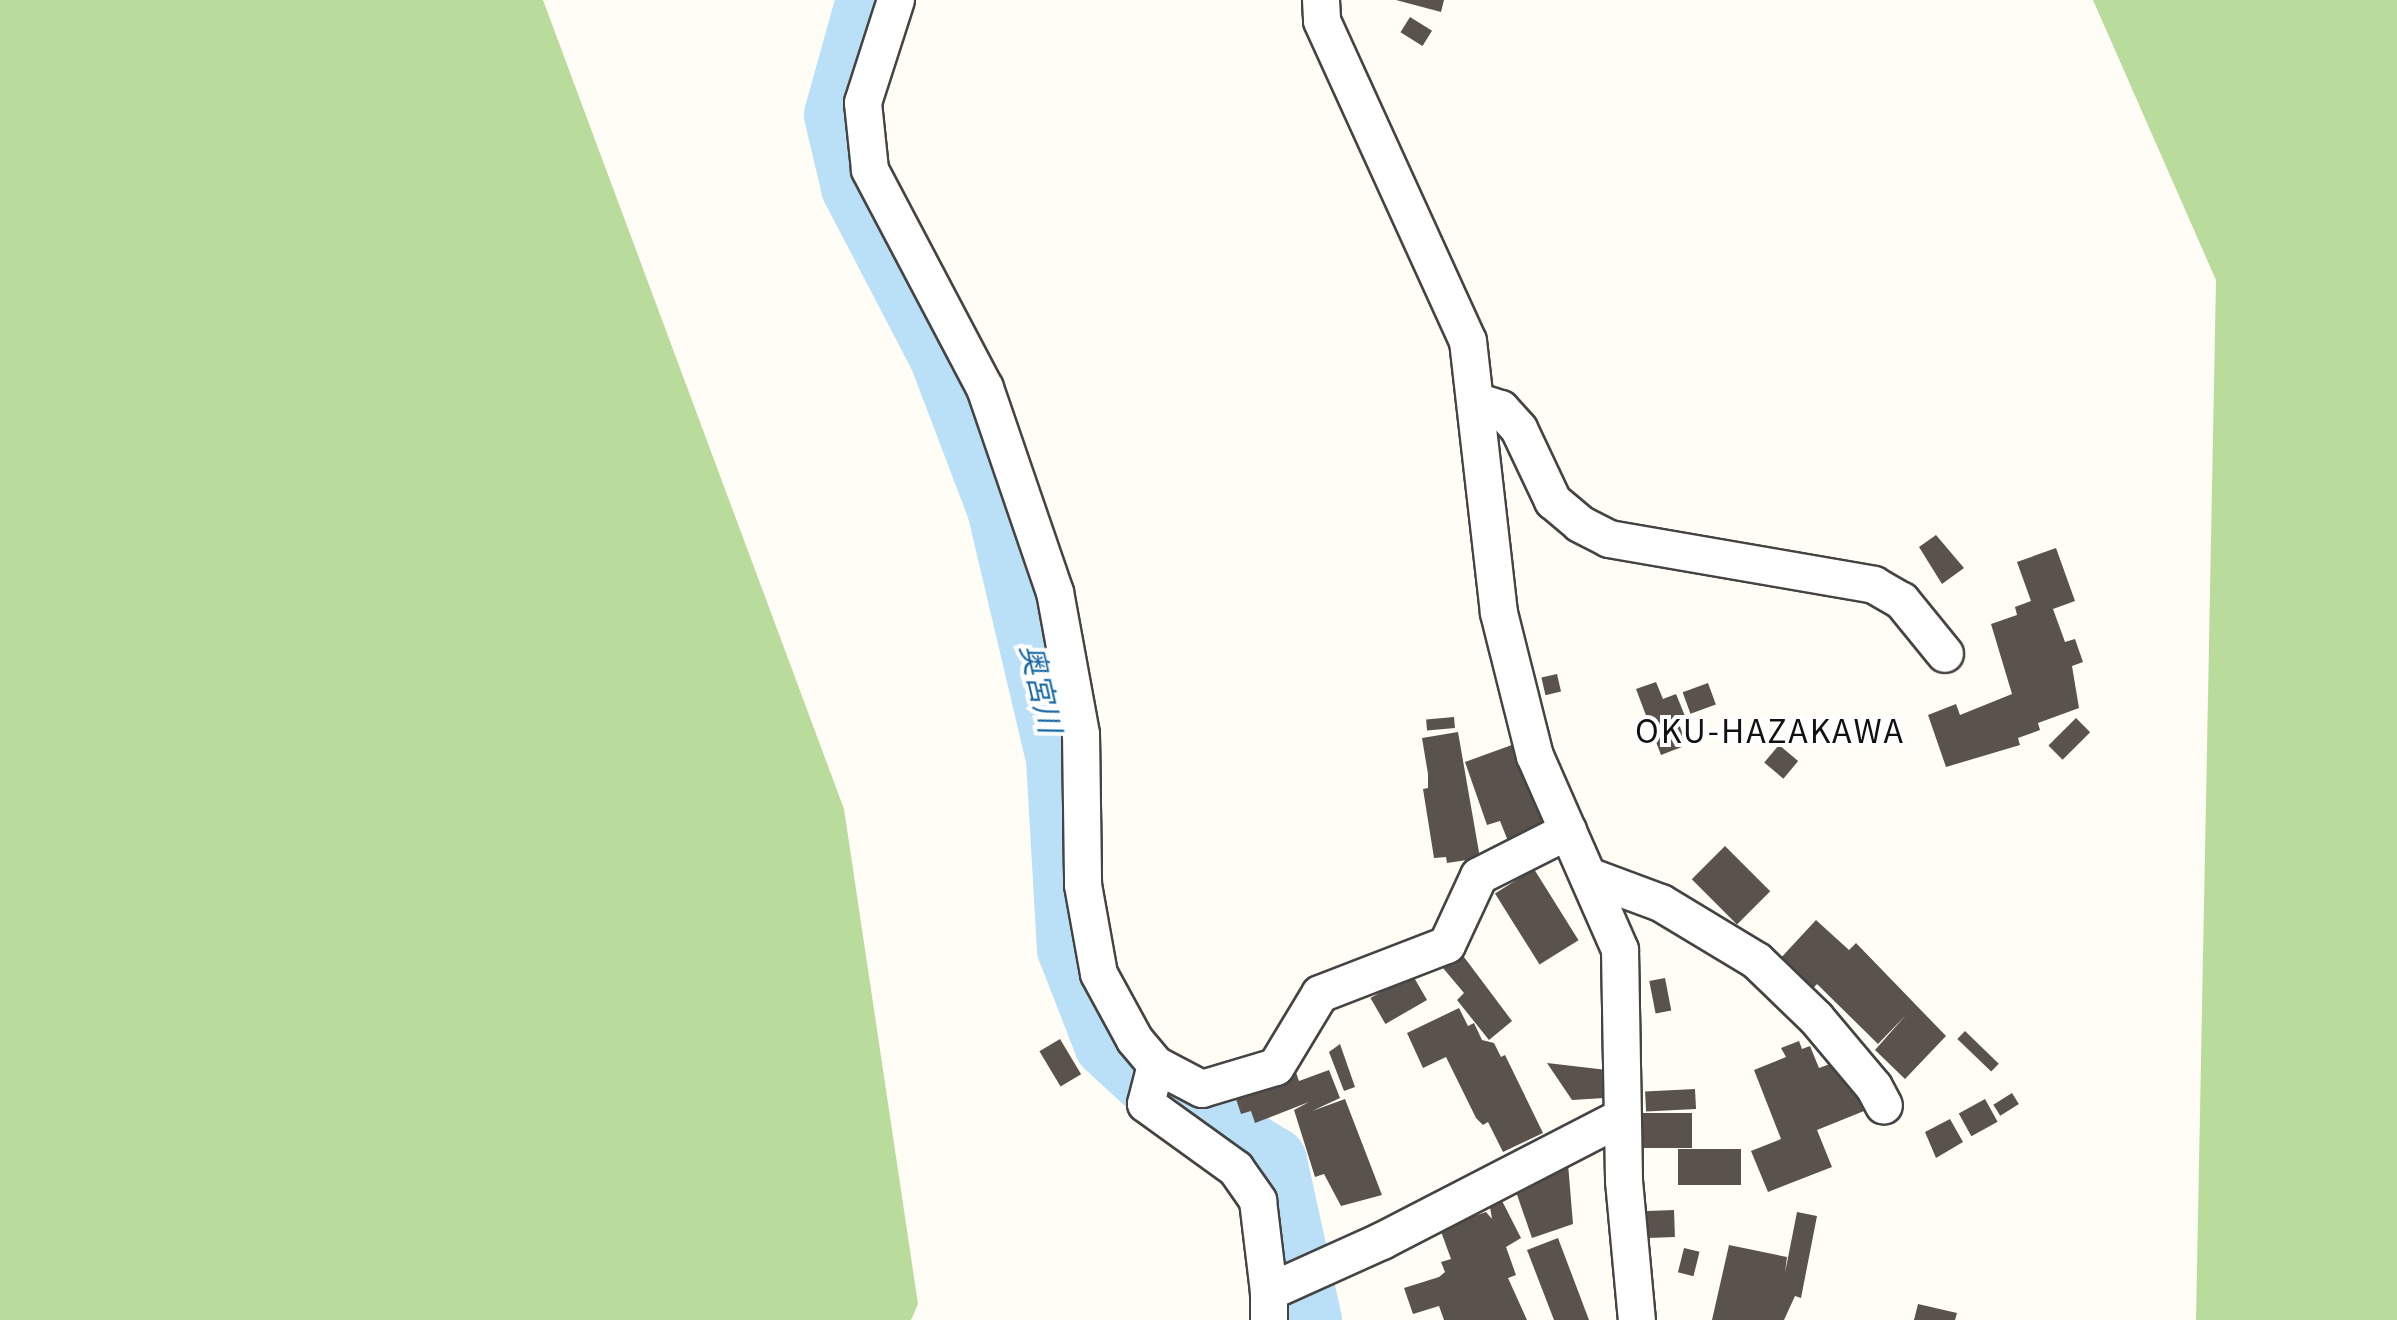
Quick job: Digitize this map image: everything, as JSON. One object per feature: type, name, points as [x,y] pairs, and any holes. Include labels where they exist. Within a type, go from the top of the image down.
[{"type":"street","points":[[896,0],[863,103],[870,170],[985,388],[1055,592],[1081,734],[1083,885],[1099,974],[1135,1040],[1156,1065],[1202,1089],[1276,1067],[1320,994],[1447,945],[1479,876],[1568,831]]},
{"type":"street","points":[[1321,0],[1322,21],[1468,341],[1479,402],[1499,613],[1535,756],[1620,950],[1622,1117],[1637,1320]]},
{"type":"street","points":[[1479,402],[1501,409],[1519,429],[1553,501],[1580,524],[1609,539],[1874,585],[1902,601],[1945,654]]},
{"type":"street","points":[[1588,876],[1661,903],[1757,961],[1816,1018],[1884,1106]]},
{"type":"street","points":[[1156,1065],[1146,1104],[1236,1169],[1258,1201],[1269,1306],[1382,1241],[1622,1117]]},
{"type":"green space","points":[[0,0],[543,0],[844,809],[918,1304],[911,1320],[0,1320]]},
{"type":"green space","points":[[2093,0],[2397,0],[2397,1320],[2196,1320],[2216,280]]},
{"type":"building","points":[[1396,0],[1444,0],[1441,12]]},
{"type":"building","points":[[1410,17],[1432,31],[1423,46],[1400,32]]},
{"type":"building","points":[[1936,535],[1964,568],[1942,584],[1919,547]]},
{"type":"building","points":[[2056,548],[2075,601],[2053,609],[2065,642],[2075,639],[2083,662],[2072,666],[2079,708],[2038,723],[2040,730],[2018,738],[2020,745],[1946,767],[1928,715],[1956,704],[1960,715],[2012,694],[1991,624],[2017,615],[2015,607],[2031,601],[2017,562]]},
{"type":"building","points":[[1557,674],[1561,692],[1545,695],[1541,678]]},
{"type":"building","points":[[1656,682],[1663,699],[1676,694],[1685,716],[1677,719],[1687,745],[1661,755],[1636,689]]},
{"type":"building","points":[[1708,683],[1716,705],[1690,714],[1683,692]]},
{"type":"building","points":[[1454,717],[1455,728],[1427,730],[1426,719]]},
{"type":"building","points":[[2076,718],[2090,732],[2063,760],[2048,746]]},
{"type":"building","points":[[1458,732],[1480,858],[1447,863],[1446,857],[1434,858],[1423,789],[1428,788],[1428,774],[1422,738]]},
{"type":"building","points":[[1520,742],[1542,823],[1508,841],[1500,821],[1487,825],[1465,762]]},
{"type":"building","points":[[1779,745],[1798,761],[1783,779],[1764,763]]},
{"type":"building","points":[[1725,846],[1770,891],[1737,924],[1692,879]]},
{"type":"building","points":[[1534,869],[1579,940],[1540,965],[1495,893]]},
{"type":"building","points":[[1816,920],[1849,950],[1856,943],[1946,1036],[1905,1079],[1875,1050],[1906,1015],[1878,1044],[1817,984],[1810,992],[1778,961]]},
{"type":"building","points":[[1461,953],[1512,1021],[1489,1040],[1457,1000],[1464,993],[1443,968]]},
{"type":"building","points":[[1412,974],[1427,1000],[1385,1024],[1370,998]]},
{"type":"building","points":[[1665,978],[1671,1010],[1656,1013],[1649,981]]},
{"type":"building","points":[[1459,1008],[1468,1026],[1474,1023],[1482,1040],[1494,1043],[1501,1057],[1505,1055],[1543,1133],[1503,1152],[1488,1122],[1483,1125],[1476,1118],[1446,1057],[1423,1068],[1407,1033]]},
{"type":"building","points":[[1965,1031],[1999,1064],[1991,1072],[1957,1039]]},
{"type":"building","points":[[1060,1039],[1081,1074],[1061,1087],[1039,1051]]},
{"type":"building","points":[[1799,1041],[1802,1049],[1810,1046],[1819,1068],[1838,1061],[1850,1073],[1864,1111],[1817,1130],[1832,1167],[1768,1192],[1751,1151],[1781,1139],[1754,1070],[1786,1057],[1781,1048]]},
{"type":"building","points":[[1340,1044],[1355,1087],[1344,1091],[1329,1052]]},
{"type":"building","points":[[1287,1047],[1299,1081],[1329,1070],[1340,1098],[1312,1111],[1345,1099],[1382,1195],[1341,1206],[1324,1174],[1315,1177],[1294,1110],[1309,1102],[1255,1123],[1251,1111],[1241,1114],[1235,1096]]},
{"type":"building","points":[[1547,1063],[1607,1070],[1604,1098],[1572,1100]]},
{"type":"building","points":[[1695,1089],[1696,1109],[1646,1112],[1645,1092]]},
{"type":"building","points":[[2012,1093],[2019,1104],[2000,1116],[1993,1105]]},
{"type":"building","points":[[1985,1099],[1998,1122],[1971,1136],[1959,1114]]},
{"type":"building","points":[[1643,1113],[1692,1113],[1692,1148],[1643,1148]]},
{"type":"building","points":[[1950,1119],[1963,1142],[1936,1158],[1925,1132]]},
{"type":"building","points":[[1678,1149],[1741,1149],[1741,1185],[1678,1185]]},
{"type":"building","points":[[1568,1164],[1573,1224],[1532,1238],[1513,1183]]},
{"type":"building","points":[[1497,1191],[1521,1238],[1506,1247],[1516,1275],[1508,1278],[1527,1320],[1444,1320],[1439,1306],[1413,1314],[1404,1288],[1439,1277],[1445,1272],[1441,1262],[1451,1259],[1439,1226],[1472,1210],[1474,1216],[1486,1212],[1492,1219],[1488,1195]]},
{"type":"building","points":[[1674,1210],[1675,1237],[1648,1238],[1647,1211]]},
{"type":"building","points":[[1797,1212],[1817,1216],[1801,1298],[1795,1296],[1784,1320],[1712,1320],[1729,1245],[1787,1257],[1785,1273]]},
{"type":"building","points":[[1558,1238],[1589,1320],[1554,1320],[1527,1250]]},
{"type":"building","points":[[1684,1248],[1700,1252],[1693,1276],[1678,1272]]},
{"type":"building","points":[[1918,1304],[1957,1313],[1955,1320],[1914,1320]]},
{"type":"waterway","name":"奥宮川","points":[[870,0],[838,115],[855,187],[943,356],[1001,509],[1060,759],[1071,949],[1108,1044],[1161,1093],[1273,1161],[1308,1320]]},
{"type":"district","name":"OKU-HAZAKAWA","points":[[1770,729]]}]
